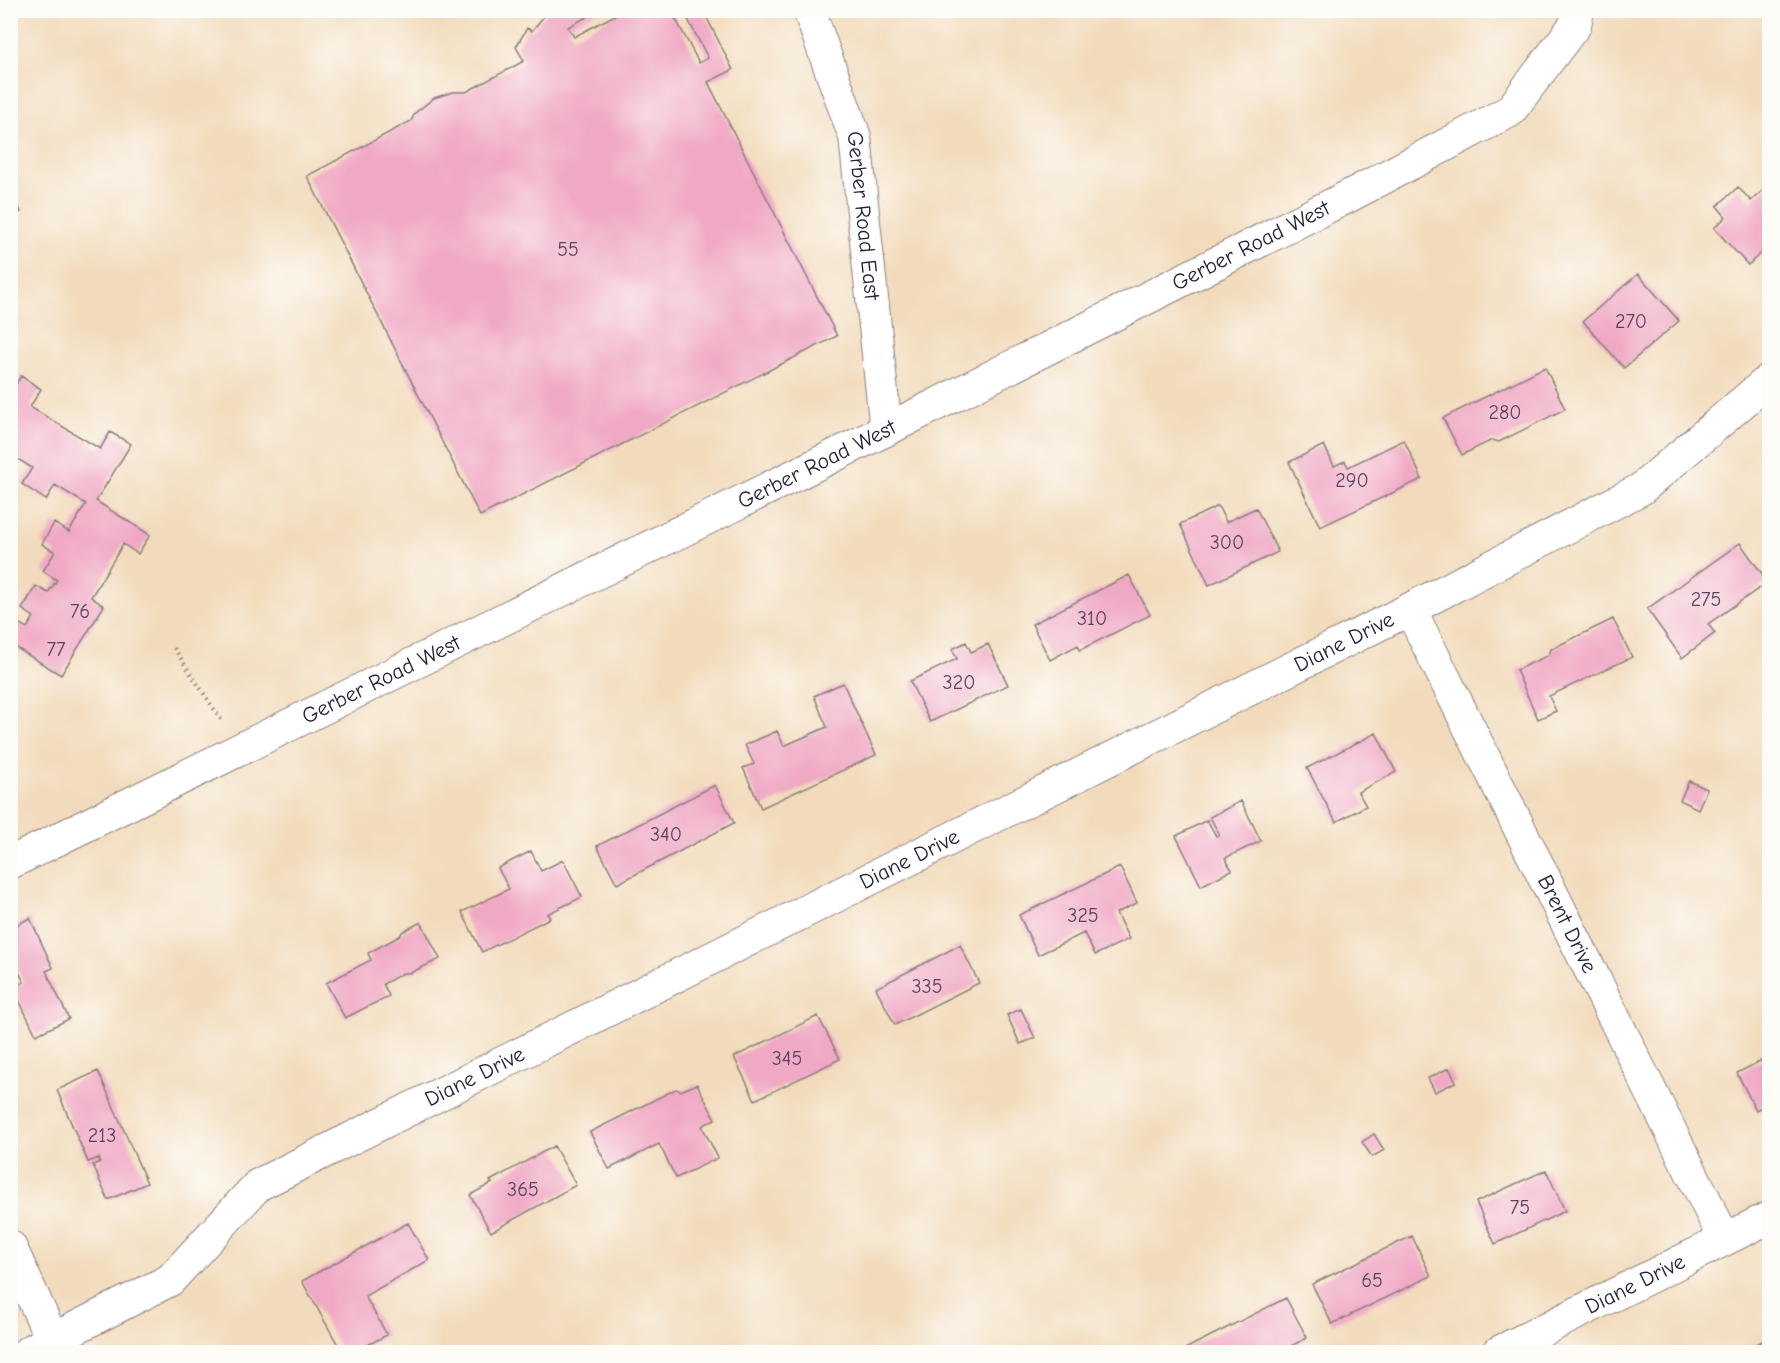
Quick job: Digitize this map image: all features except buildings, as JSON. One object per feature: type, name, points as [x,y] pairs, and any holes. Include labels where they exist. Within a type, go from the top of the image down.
[{"type":"street","name":"Gerber Road East","points":[[809,10],[855,137],[886,430]]},
{"type":"street","name":"Gerber Road West","points":[[10,863],[886,430],[1350,195],[1510,111],[1575,25],[1578,10]]},
{"type":"street","name":"Diane Drive","points":[[46,1349],[170,1280],[258,1185],[1410,609],[1641,489],[1770,379]]},
{"type":"street","name":"Brent Drive","points":[[1410,609],[1724,1238]]},
{"type":"street","name":"Diane Drive","points":[[1499,1353],[1770,1216]]},
{"type":"street","points":[[10,1246],[46,1349]]},
{"type":"path","points":[[174,648],[241,749]]}]
